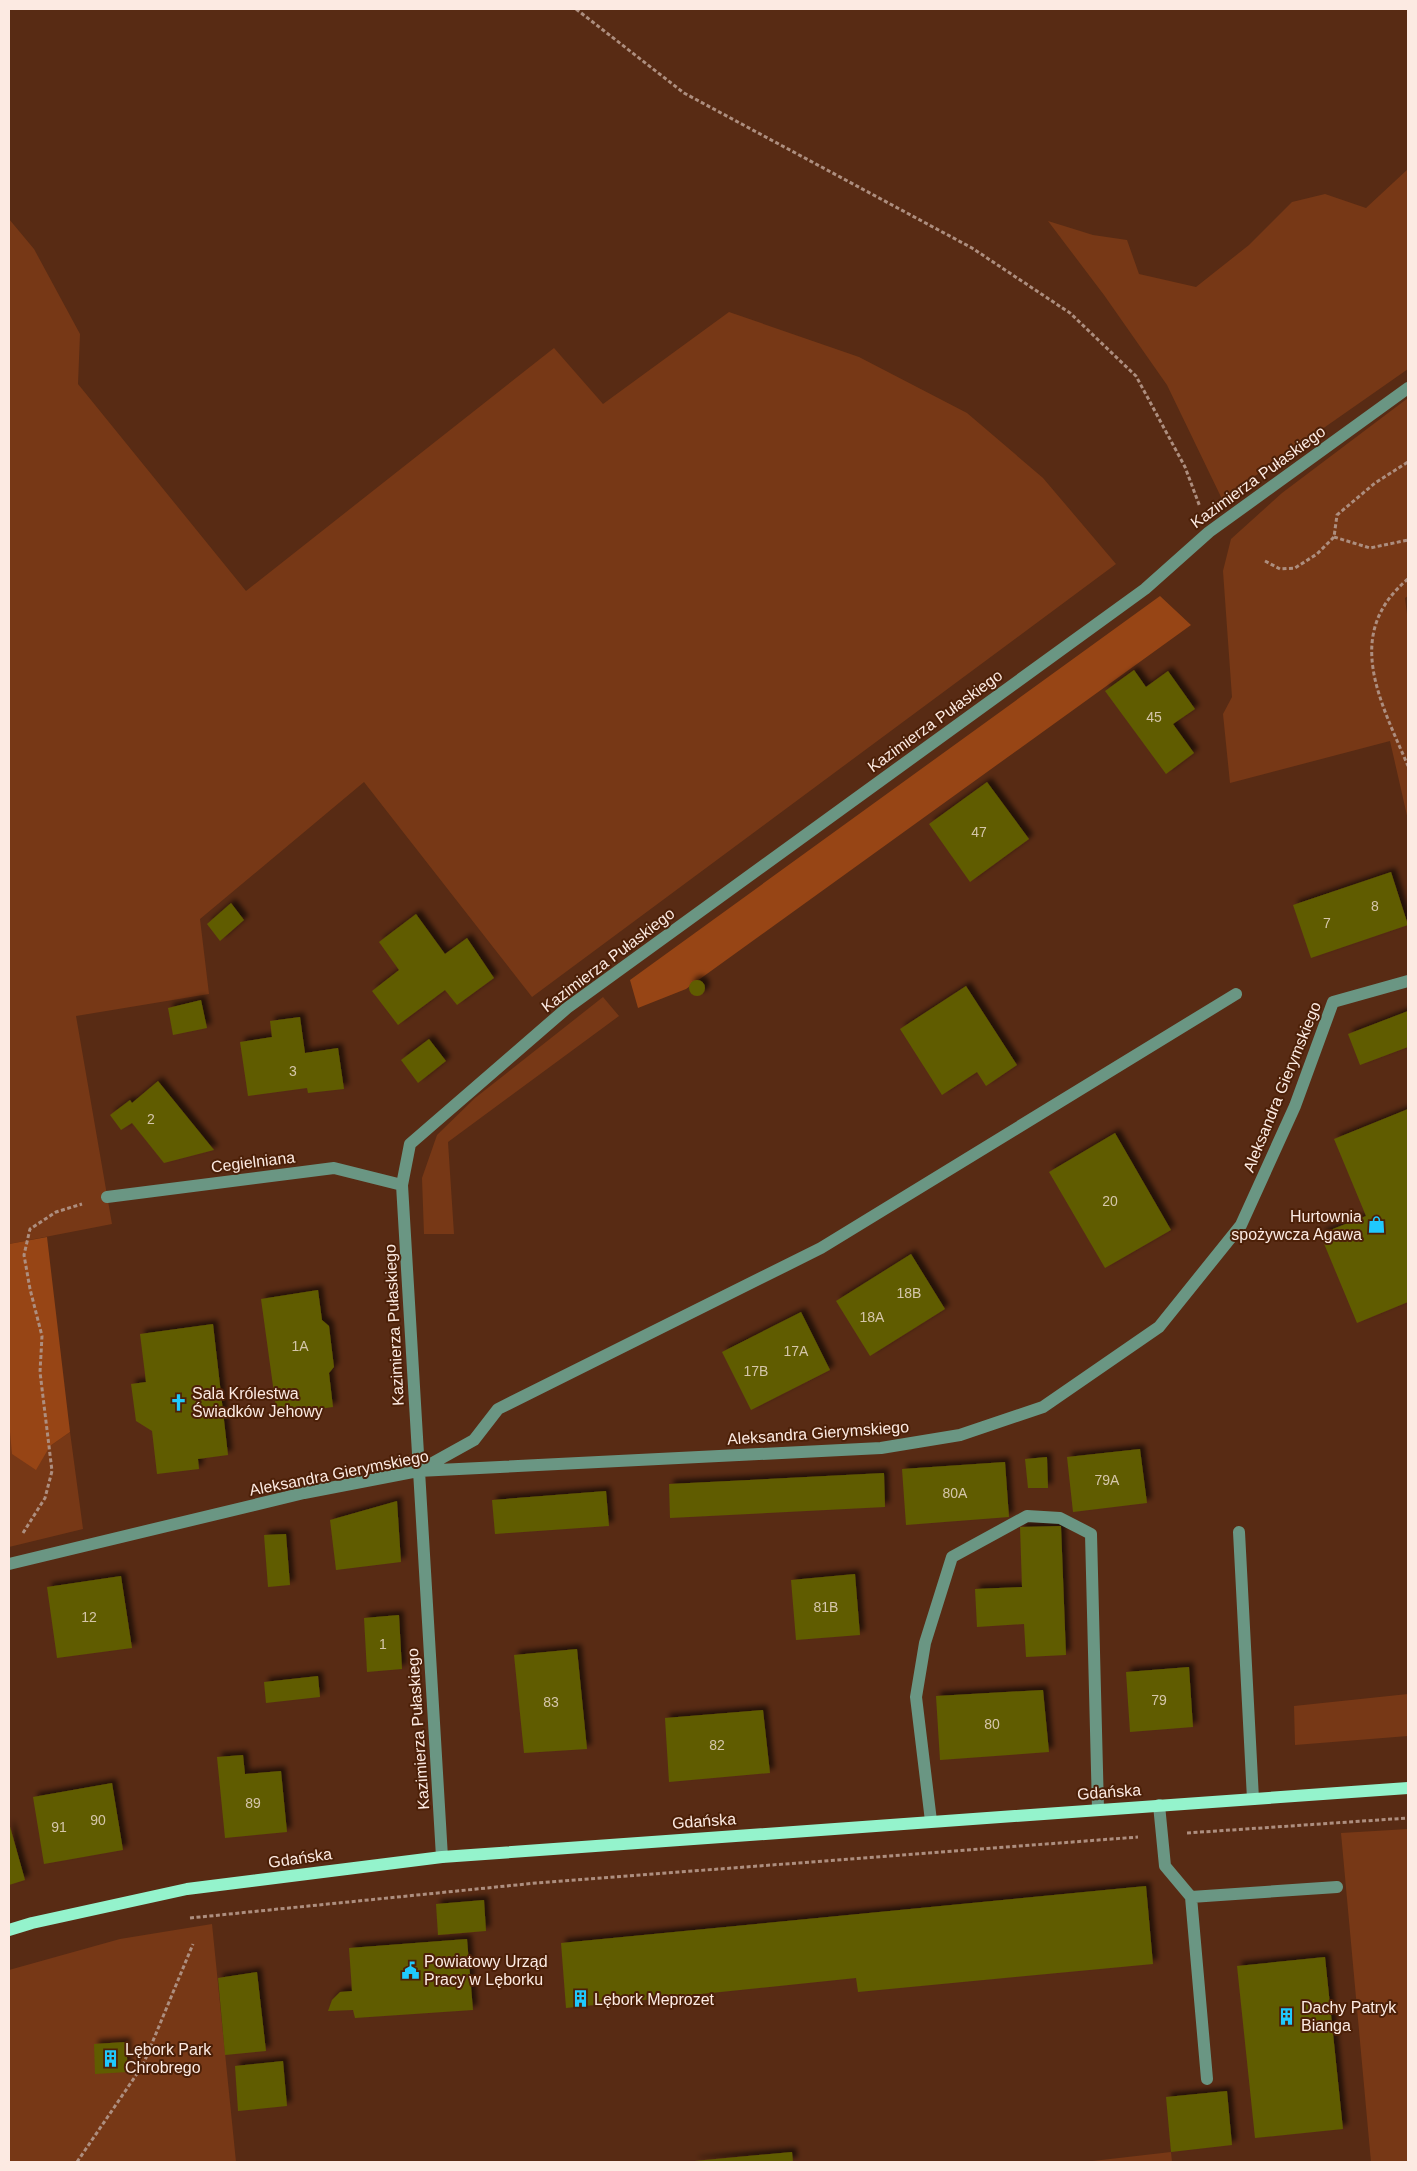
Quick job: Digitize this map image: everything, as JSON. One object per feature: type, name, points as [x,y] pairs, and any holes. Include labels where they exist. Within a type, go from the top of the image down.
[{"type":"main road","name":"Gdańska","points":[[9,1930],[32,1923],[187,1890],[442,1857],[1408,1788]]},
{"type":"street","name":"Kazimierza Pułaskiego","points":[[442,1857],[402,1185],[410,1144],[567,1008],[1146,590],[1208,532],[1408,388]]},
{"type":"street","name":"Aleksandra Gierymskiego","points":[[9,1564],[304,1493],[418,1471],[881,1448],[960,1435],[1043,1407],[1159,1327],[1242,1225],[1295,1106],[1332,1002],[1408,981]]},
{"type":"street","points":[[418,1471],[474,1440],[498,1409],[820,1248],[1236,994]]},
{"type":"street","name":"Cegielniana","points":[[107,1197],[334,1168],[402,1185]]},
{"type":"street","points":[[931,1821],[916,1698],[925,1643],[949,1565],[952,1557],[1028,1516],[1060,1518],[1090,1534],[1098,1809]]},
{"type":"street","points":[[1239,1532],[1253,1799]]},
{"type":"street","points":[[1158,1805],[1165,1866],[1191,1897],[1207,2079]]},
{"type":"street","points":[[1191,1897],[1337,1887]]},
{"type":"path","points":[[576,9],[684,93],[972,248],[1070,313],[1136,376],[1186,467],[1208,532]]},
{"type":"path","points":[[1265,562],[1280,569],[1295,568],[1317,554],[1334,537],[1337,515],[1375,483],[1408,462]]},
{"type":"path","points":[[1334,537],[1370,548],[1408,540]]},
{"type":"path","points":[[1408,579],[1392,592],[1382,606],[1372,644],[1373,677],[1408,766]]},
{"type":"path","points":[[22,1534],[28,1528],[45,1498],[52,1471],[40,1372],[42,1336],[24,1255],[30,1229],[56,1212],[107,1197]]},
{"type":"path","points":[[190,1918],[536,1883],[1408,1818]]},
{"type":"path","points":[[77,2162],[144,2065],[193,1944]]},
{"type":"shaded area","points":[[1408,169],[1408,369],[1222,499],[1167,385],[1104,295],[1048,221],[1093,235],[1127,240],[1139,274],[1196,287],[1249,245],[1292,202],[1325,194],[1366,208]]},
{"type":"shaded area","points":[[9,219],[34,249],[80,334],[78,384],[246,591],[554,348],[603,404],[729,312],[859,357],[967,413],[1043,478],[1116,564],[532,997],[364,782],[200,919],[209,994],[76,1016],[112,1224],[9,1244]]},
{"type":"shaded area","points":[[1408,398],[1408,596],[1405,598],[1408,622],[1408,820],[1390,741],[1230,783],[1223,714],[1232,697],[1223,571],[1231,539],[1282,493]]},
{"type":"shaded area","points":[[1160,596],[1191,625],[686,989],[638,1008],[630,980]]},
{"type":"shaded area","points":[[603,997],[619,1016],[448,1142],[454,1234],[424,1234],[422,1178],[437,1135],[475,1098]]},
{"type":"shaded area","points":[[47,1237],[70,1432],[50,1446],[36,1470],[12,1454],[9,1421],[9,1244]]},
{"type":"shaded area","points":[[9,1421],[10,1426],[50,1446],[70,1432],[83,1529],[9,1547]]},
{"type":"shaded area","points":[[1408,1694],[1408,1736],[1295,1745],[1294,1706]]},
{"type":"shaded area","points":[[1408,1829],[1408,2162],[1371,2162],[1341,1833]]},
{"type":"shaded area","points":[[212,1924],[236,2162],[9,2162],[9,1970],[120,1939]]},
{"type":"shaded area","points":[[1171,2152],[1172,2162],[1084,2162]]},
{"type":"building","points":[[1134,670],[1146,687],[1168,671],[1195,709],[1173,724],[1194,753],[1166,774],[1105,691]]},
{"type":"building","points":[[987,782],[1029,839],[970,882],[929,824]]},
{"type":"building","points":[[1391,872],[1408,925],[1311,958],[1293,905]]},
{"type":"building","points":[[231,903],[244,920],[220,941],[207,924]]},
{"type":"building","points":[[416,914],[445,954],[467,938],[494,978],[457,1005],[445,990],[398,1025],[372,991],[399,970],[379,942]]},
{"type":"building","points":[[697,980],[705,988],[697,996],[689,988]]},
{"type":"building","points":[[966,986],[1017,1065],[986,1086],[977,1072],[942,1095],[900,1029]]},
{"type":"building","points":[[201,1000],[207,1028],[173,1035],[168,1008]]},
{"type":"building","points":[[1408,1011],[1408,1047],[1360,1065],[1348,1034]]},
{"type":"building","points":[[300,1017],[305,1053],[338,1048],[344,1089],[308,1093],[307,1088],[248,1096],[240,1042],[272,1037],[270,1021]]},
{"type":"building","points":[[429,1039],[446,1061],[418,1083],[401,1060]]},
{"type":"building","points":[[158,1081],[214,1150],[164,1163],[132,1123],[121,1130],[110,1115],[130,1100],[132,1103]]},
{"type":"building","name":"Hurtownia spożywcza Agawa","points":[[1408,1109],[1408,1302],[1357,1323],[1320,1234],[1366,1216],[1334,1139]]},
{"type":"building","points":[[1115,1133],[1171,1230],[1105,1268],[1049,1172]]},
{"type":"building","points":[[911,1254],[945,1309],[870,1356],[836,1301]]},
{"type":"building","points":[[318,1290],[322,1320],[329,1326],[334,1367],[329,1373],[333,1407],[277,1415],[261,1299]]},
{"type":"building","points":[[801,1312],[830,1370],[751,1410],[722,1352]]},
{"type":"building","name":"Sala Królestwa Świadków Jehowy","points":[[213,1324],[228,1455],[198,1459],[199,1469],[157,1474],[152,1431],[136,1421],[131,1384],[146,1382],[140,1334]]},
{"type":"building","points":[[1140,1449],[1147,1503],[1073,1512],[1067,1457]]},
{"type":"building","points":[[1047,1457],[1048,1488],[1028,1488],[1025,1459]]},
{"type":"building","points":[[1005,1462],[1009,1517],[906,1525],[902,1469]]},
{"type":"building","points":[[884,1473],[885,1507],[670,1518],[669,1484]]},
{"type":"building","points":[[606,1491],[609,1526],[495,1534],[492,1500]]},
{"type":"building","points":[[397,1501],[401,1562],[336,1570],[330,1520]]},
{"type":"building","points":[[1061,1526],[1066,1655],[1026,1657],[1024,1624],[977,1627],[975,1589],[1022,1587],[1020,1527]]},
{"type":"building","points":[[286,1534],[290,1585],[268,1587],[264,1535]]},
{"type":"building","points":[[855,1574],[860,1635],[796,1640],[791,1580]]},
{"type":"building","points":[[121,1576],[132,1648],[57,1658],[47,1587]]},
{"type":"building","points":[[399,1615],[402,1669],[367,1672],[364,1618]]},
{"type":"building","points":[[577,1649],[587,1749],[524,1753],[514,1655]]},
{"type":"building","points":[[1189,1667],[1193,1727],[1130,1732],[1126,1672]]},
{"type":"building","points":[[318,1676],[320,1697],[266,1703],[264,1682]]},
{"type":"building","points":[[1043,1690],[1049,1752],[940,1760],[936,1696]]},
{"type":"building","points":[[763,1710],[770,1773],[669,1782],[665,1718]]},
{"type":"building","points":[[243,1755],[245,1774],[281,1771],[287,1832],[225,1838],[217,1757]]},
{"type":"building","points":[[112,1783],[123,1850],[44,1864],[33,1797]]},
{"type":"building","points":[[9,1823],[25,1880],[9,1885]]},
{"type":"building","points":[[1146,1886],[1153,1964],[858,1992],[856,1978],[566,2008],[561,1943]]},
{"type":"building","points":[[484,1900],[486,1931],[438,1935],[436,1904]]},
{"type":"building","name":"Powiatowy Urząd Pracy w Lęborku","points":[[467,1939],[473,2010],[355,2018],[353,2010],[328,2011],[332,2000],[340,1992],[352,1991],[349,1948]]},
{"type":"building","name":"Dachy Patryk Bianga","points":[[1325,1957],[1343,2129],[1255,2138],[1237,1966]]},
{"type":"building","points":[[257,1972],[266,2051],[225,2055],[218,1978]]},
{"type":"building","name":"Lębork Park Chrobrego","points":[[126,2042],[128,2072],[95,2074],[94,2044]]},
{"type":"building","points":[[283,2061],[287,2106],[238,2111],[235,2066]]},
{"type":"building","points":[[1227,2091],[1232,2145],[1171,2152],[1166,2097]]},
{"type":"building","points":[[792,2152],[793,2162],[694,2162],[694,2161]]},
{"type":"place","name":"Hurtownia spożywcza Agawa","points":[[1376,1225]]},
{"type":"place","name":"Sala Królestwa Świadków Jehowy","points":[[178,1402]]},
{"type":"place","name":"Powiatowy Urząd Pracy w Lęborku","points":[[410,1970]]},
{"type":"place","name":"Lębork Meprozet","points":[[580,1999]]},
{"type":"place","name":"Dachy Patryk Bianga","points":[[1287,2016]]},
{"type":"place","name":"Lębork Park Chrobrego","points":[[111,2058]]}]
